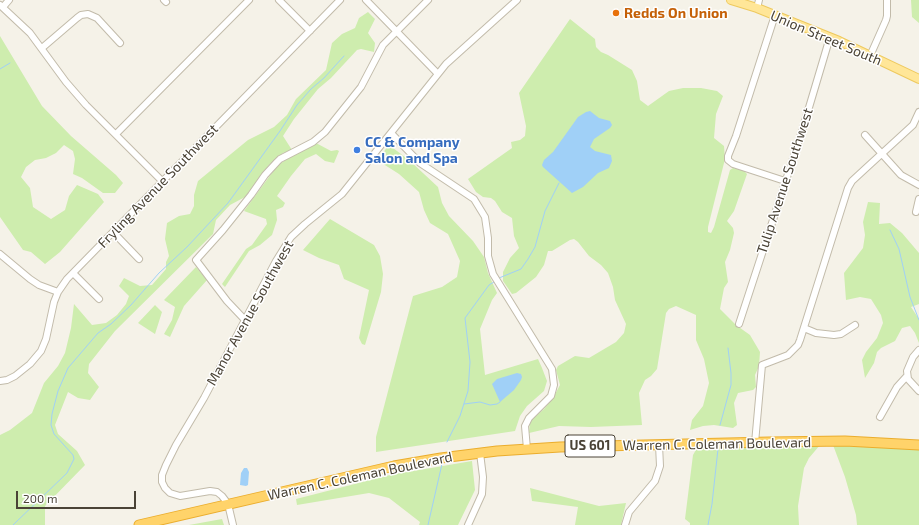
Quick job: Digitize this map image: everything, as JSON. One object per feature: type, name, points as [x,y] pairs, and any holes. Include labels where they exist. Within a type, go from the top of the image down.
[{"type":"highway","name":"Warren C. Coleman Boulevard","points":[[139,525],[394,466],[480,453],[527,449],[844,441],[919,444]]},
{"type":"main road","name":"Union Street South","points":[[731,0],[757,8],[830,37],[919,78]]},
{"type":"street","points":[[9,0],[1,6],[30,32],[66,82],[162,181]]},
{"type":"street","points":[[116,134],[249,0]]},
{"type":"street","points":[[279,0],[310,31]]},
{"type":"street","name":"Fryling Avenue Southwest","points":[[0,381],[7,380],[15,376],[35,360],[46,340],[54,302],[58,292],[73,273],[340,0]]},
{"type":"street","points":[[366,0],[437,74]]},
{"type":"street","points":[[246,320],[227,301],[196,260],[223,230],[265,175],[277,162],[312,142],[325,132],[361,87],[380,51],[396,31],[428,0]]},
{"type":"street","name":"Manor Avenue Southwest","points":[[228,504],[222,496],[214,491],[177,496],[163,486],[162,479],[166,465],[246,320],[276,262],[291,237],[342,194],[437,74],[461,50],[517,0]]},
{"type":"street","points":[[757,8],[760,0]]},
{"type":"street","points":[[870,56],[886,20],[887,0]]},
{"type":"street","points":[[42,48],[81,15],[88,14],[97,18],[120,43]]},
{"type":"street","points":[[775,15],[736,136],[728,156],[728,160],[733,164],[785,181]]},
{"type":"street","name":"Tulip Avenue Southwest","points":[[740,324],[802,131],[830,37]]},
{"type":"street","points":[[756,443],[762,365],[788,355],[798,345],[848,188],[852,181],[913,125],[919,112]]},
{"type":"street","points":[[391,132],[420,163],[474,200],[485,217],[488,238],[488,256],[493,274],[552,369],[554,385],[551,396],[529,418],[525,426],[527,449]]},
{"type":"street","points":[[865,135],[902,175],[919,185]]},
{"type":"street","points":[[916,212],[919,199]]},
{"type":"street","points":[[113,232],[139,258]]},
{"type":"street","points":[[0,254],[30,279],[40,285],[58,292]]},
{"type":"street","points":[[73,273],[100,299]]},
{"type":"street","points":[[804,328],[816,333],[834,335],[841,334],[855,326]]},
{"type":"street","points":[[919,350],[908,366],[907,376],[908,380],[919,391]]},
{"type":"street","points":[[880,417],[897,387],[907,376]]},
{"type":"street","points":[[625,525],[629,512],[655,481],[660,466],[659,445]]},
{"type":"street","points":[[468,525],[482,494],[483,477],[480,453]]},
{"type":"street","points":[[228,504],[233,525]]},
{"type":"green space","points":[[911,0],[919,0],[919,23],[912,17]]},
{"type":"green space","points":[[368,12],[375,19],[368,33],[375,43],[374,52],[361,49],[357,50],[331,78],[318,89],[294,119],[283,136],[292,150],[283,153],[269,165],[245,197],[230,205],[216,220],[213,234],[115,331],[89,364],[88,373],[99,387],[90,400],[78,398],[68,392],[55,425],[58,434],[77,451],[85,465],[45,506],[45,525],[0,525],[0,435],[10,430],[32,413],[44,383],[58,366],[65,353],[71,328],[74,304],[92,325],[106,323],[117,315],[126,304],[129,296],[119,286],[124,278],[140,286],[152,285],[166,269],[166,262],[169,256],[165,239],[167,223],[179,216],[190,214],[194,206],[194,195],[198,181],[248,140],[274,127],[287,115],[296,99],[326,70],[332,43],[342,34],[355,28],[359,18]]},
{"type":"green space","points":[[570,19],[595,39],[596,47],[601,52],[632,70],[637,81],[640,100],[648,106],[669,91],[683,88],[701,88],[717,91],[723,96],[716,114],[714,138],[724,146],[725,159],[708,232],[711,233],[714,227],[730,170],[733,168],[743,170],[747,174],[734,211],[727,221],[733,228],[734,233],[730,250],[725,262],[728,282],[724,288],[720,309],[736,325],[750,335],[760,352],[759,366],[755,375],[756,387],[753,390],[738,393],[734,403],[737,425],[733,428],[714,425],[703,426],[690,430],[692,420],[703,406],[709,383],[704,359],[696,340],[696,315],[676,306],[669,309],[666,313],[657,369],[645,380],[639,393],[642,425],[591,427],[559,426],[529,433],[530,421],[544,409],[553,398],[560,385],[556,370],[558,366],[575,356],[589,358],[616,342],[624,333],[626,324],[615,300],[613,287],[608,273],[601,265],[589,256],[574,239],[552,251],[548,251],[544,265],[536,277],[516,293],[512,294],[503,281],[503,272],[510,258],[519,248],[514,236],[512,218],[502,212],[495,201],[491,198],[483,197],[476,192],[468,179],[512,148],[511,142],[520,140],[525,136],[526,126],[519,93]]},
{"type":"green space","points":[[0,36],[42,106],[71,136],[116,175],[123,183],[115,193],[103,193],[82,178],[73,174],[75,159],[73,151],[64,145],[56,153],[46,158],[35,160],[26,167],[21,177],[30,188],[33,207],[51,219],[65,210],[69,196],[77,185],[98,194],[104,202],[60,252],[45,264],[31,252],[23,250],[0,217]]},
{"type":"green space","points":[[316,143],[331,151],[339,151],[334,163],[325,161],[316,154],[305,159],[277,196],[285,203],[283,207],[276,210],[277,220],[272,235],[260,245],[249,251],[225,287],[222,284],[246,249],[252,245],[267,224],[266,219],[244,211],[277,166],[291,156]]},
{"type":"green space","points":[[389,145],[409,160],[438,187],[442,203],[449,216],[473,241],[484,257],[488,273],[497,293],[492,300],[480,329],[485,375],[538,359],[542,368],[547,381],[544,391],[527,406],[520,416],[515,431],[376,452],[376,437],[413,296],[442,287],[457,277],[460,261],[448,234],[430,223],[424,210],[419,192],[399,174],[377,160]]},
{"type":"green space","points":[[868,202],[880,203],[879,224],[890,223],[902,233],[919,253],[919,304],[911,307],[919,319],[919,343],[910,326],[902,328],[895,341],[881,348],[877,352],[874,363],[865,378],[862,360],[866,352],[877,338],[883,323],[881,315],[871,299],[860,297],[846,300],[844,273],[863,248],[865,235],[863,222]]},
{"type":"green space","points":[[330,219],[374,245],[380,256],[383,274],[381,292],[365,345],[362,344],[359,338],[369,290],[344,279],[339,265],[319,258],[303,250]]},
{"type":"green space","points":[[196,267],[207,280],[184,306],[170,337],[164,334],[172,320],[175,307],[164,300]]},
{"type":"green space","points":[[155,305],[162,312],[155,334],[138,323]]},
{"type":"green space","points":[[820,445],[809,458],[804,468],[798,506],[799,525],[690,525],[690,523],[685,519],[693,455],[697,448]]},
{"type":"green space","points":[[833,445],[919,449],[919,525],[857,525],[856,515],[845,477]]},
{"type":"green space","points":[[472,461],[475,490],[458,525],[419,525],[420,522],[389,498],[369,493],[297,505],[296,499],[390,475]]},
{"type":"green space","points":[[530,488],[599,506],[626,503],[621,525],[575,525],[578,507],[532,501]]},
{"type":"green space","points":[[222,519],[224,525],[189,525]]},
{"type":"water","points":[[590,111],[599,118],[610,121],[612,125],[594,139],[590,147],[595,151],[611,155],[612,161],[609,168],[598,173],[583,187],[572,193],[542,165],[544,160],[553,152],[578,117]]},
{"type":"water","points":[[517,373],[521,374],[521,380],[514,390],[500,402],[492,384],[497,379]]},
{"type":"water","points":[[244,468],[247,468],[249,472],[248,485],[246,486],[240,485],[241,473]]},
{"type":"waterway","points":[[13,525],[67,473],[74,459],[73,455],[54,434],[51,425],[52,414],[58,391],[68,368],[98,333],[111,324],[131,305],[159,273],[187,247],[228,203],[297,105],[344,56]]},
{"type":"waterway","points":[[0,69],[10,63]]},
{"type":"waterway","points":[[499,278],[521,269],[528,259],[535,247],[545,211],[559,183]]},
{"type":"waterway","points":[[890,230],[899,249],[910,297],[919,320]]},
{"type":"waterway","points":[[447,442],[460,416],[468,391],[470,362],[465,318],[489,285],[494,282]]},
{"type":"waterway","points":[[720,425],[731,385],[728,348]]},
{"type":"waterway","points":[[464,404],[480,402],[490,405],[500,402]]},
{"type":"waterway","points":[[708,525],[712,504],[718,449]]},
{"type":"waterway","points":[[428,525],[442,464]]},
{"type":"place","name":"Redds On Union","points":[[616,13]]},
{"type":"place","name":"CC & Company Salon and Spa","points":[[357,150]]}]
